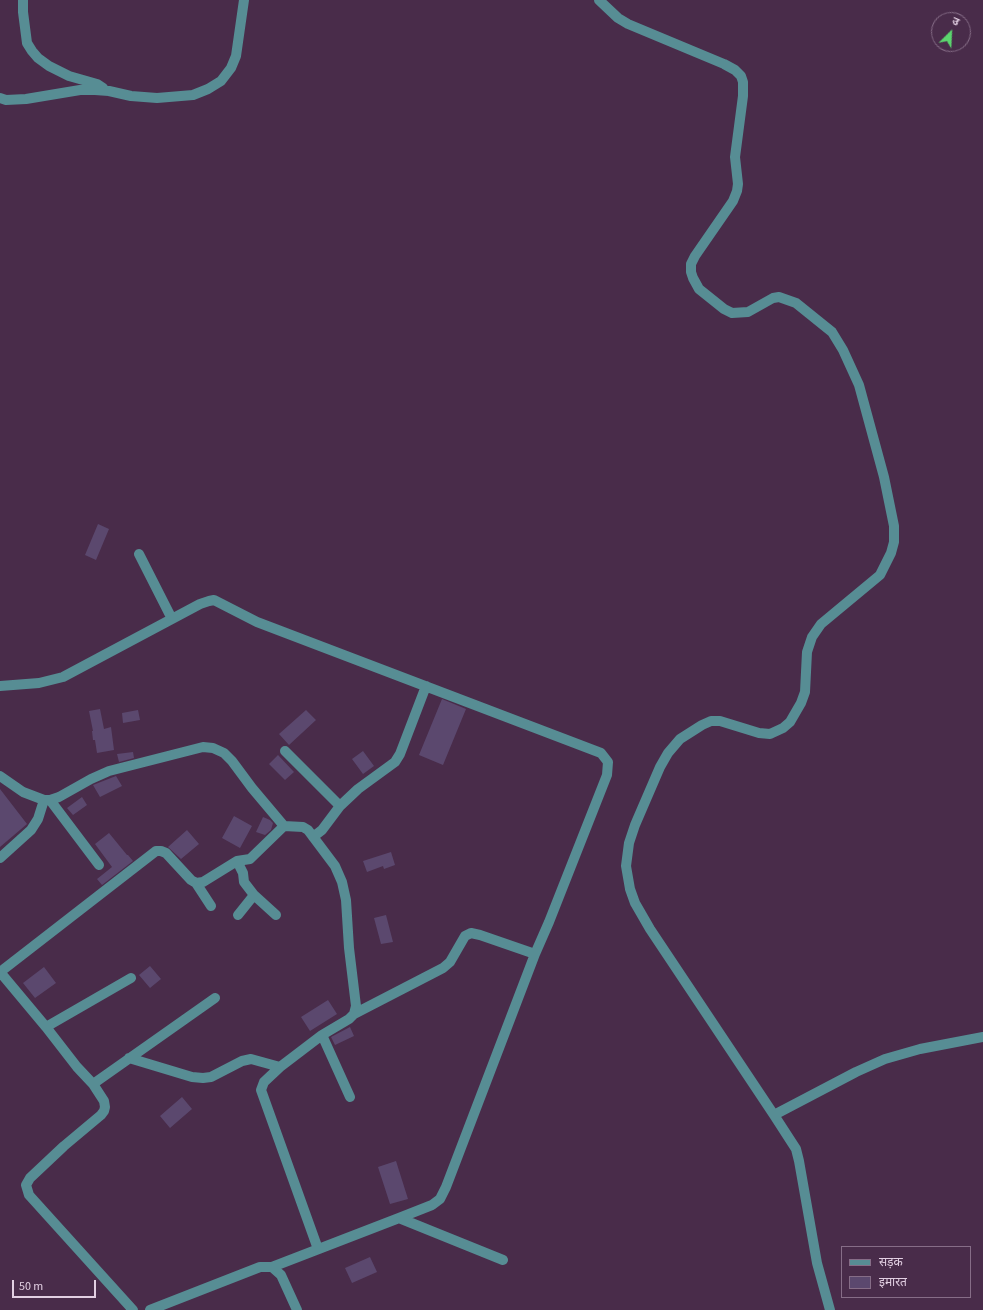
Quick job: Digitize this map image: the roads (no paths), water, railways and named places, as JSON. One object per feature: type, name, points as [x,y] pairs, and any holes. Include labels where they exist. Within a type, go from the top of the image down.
[{"type":"street","points":[[23,0],[27,43],[38,58],[69,76],[96,84],[109,91]]},
{"type":"street","points":[[0,98],[6,100],[26,99],[80,90],[109,91],[131,96],[157,98],[193,95],[208,89],[221,81],[231,68],[236,56],[244,0]]},
{"type":"street","points":[[599,0],[618,18],[628,24],[724,64],[735,70],[741,76],[743,82],[743,96],[735,157],[738,184],[737,191],[733,201],[694,256],[691,264],[693,278],[699,289],[724,309],[732,313],[748,312],[774,298],[779,297],[796,303],[832,332],[843,350],[859,385],[884,477],[894,526],[894,542],[891,553],[880,575],[821,624],[812,636],[807,652],[805,692],[801,703],[790,722],[783,728],[770,734],[758,733],[720,721],[711,722],[702,725],[680,739],[668,753],[660,767],[635,825],[629,842],[626,866],[627,878],[635,903],[650,929],[796,1149],[817,1263],[830,1310]]},
{"type":"street","points":[[139,554],[172,619]]},
{"type":"street","points":[[0,686],[39,683],[63,677],[200,604],[214,600],[257,622],[601,753],[608,762],[607,775],[535,954],[446,1187],[440,1199],[432,1205],[272,1267],[260,1267],[150,1310]]},
{"type":"street","points":[[313,837],[322,830],[340,806],[358,789],[395,762],[400,754],[426,686]]},
{"type":"street","points":[[0,776],[23,792],[47,800],[59,797],[91,779],[109,771],[203,747],[213,748],[224,753],[284,826],[303,827],[313,837],[335,866],[342,882],[346,900],[349,948],[356,1006],[354,1014]]},
{"type":"street","points":[[285,751],[340,806]]},
{"type":"street","points":[[0,858],[31,830],[47,800]]},
{"type":"street","points":[[47,800],[99,865]]},
{"type":"street","points":[[196,884],[203,882],[237,861],[250,859],[284,826]]},
{"type":"street","points":[[133,1310],[29,1195],[26,1185],[30,1178],[104,1111],[105,1107],[104,1102],[92,1084],[76,1067],[46,1027],[0,972],[156,851],[166,853],[196,884],[211,906]]},
{"type":"street","points":[[237,861],[243,874],[244,882],[254,895],[276,915]]},
{"type":"street","points":[[238,915],[254,895]]},
{"type":"street","points":[[318,1249],[261,1090],[264,1082],[280,1067],[322,1035],[349,1019],[354,1014],[443,968],[450,962],[465,936],[471,934],[480,935],[535,954]]},
{"type":"street","points":[[46,1027],[131,978]]},
{"type":"street","points":[[92,1084],[215,998]]},
{"type":"street","points":[[322,1035],[350,1097]]},
{"type":"street","points":[[774,1115],[856,1072],[885,1059],[920,1049],[983,1037]]},
{"type":"street","points":[[129,1058],[192,1077],[203,1078],[211,1077],[242,1061],[250,1059],[280,1067]]},
{"type":"street","points":[[399,1218],[503,1260]]},
{"type":"street","points":[[272,1267],[281,1275],[297,1310]]}]
